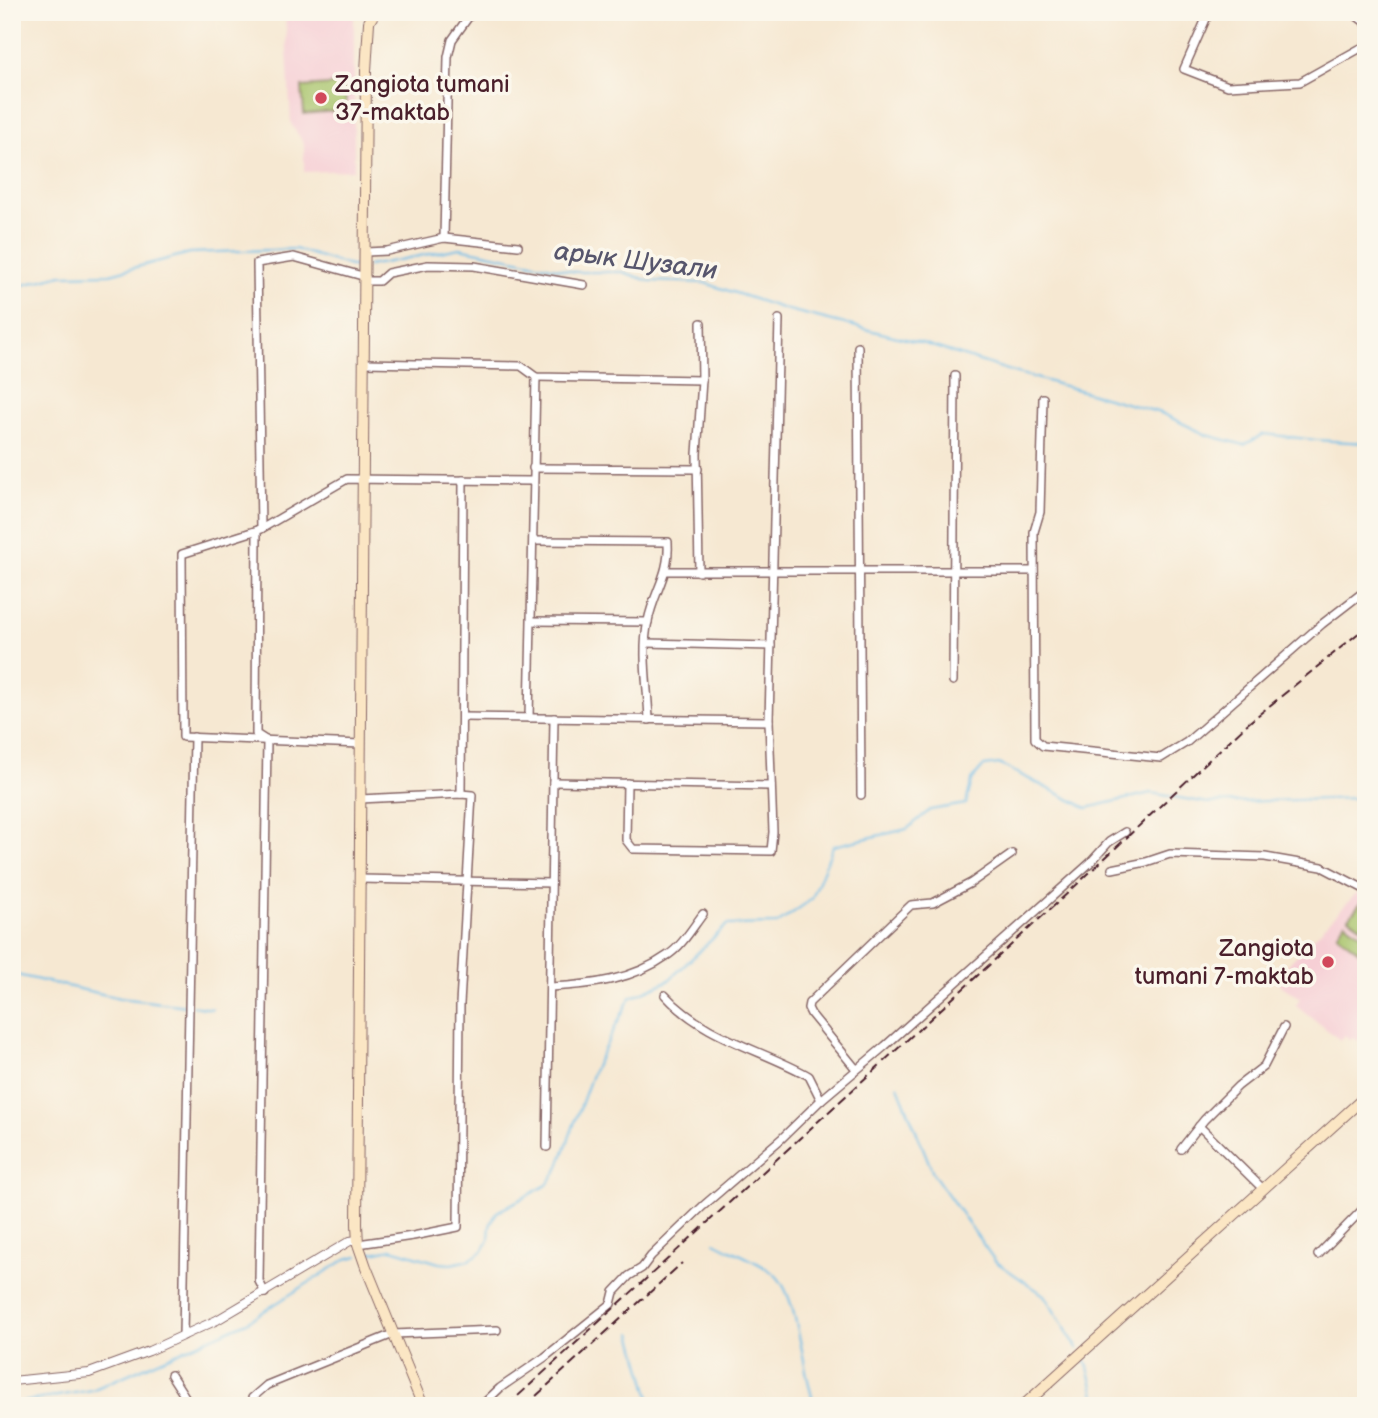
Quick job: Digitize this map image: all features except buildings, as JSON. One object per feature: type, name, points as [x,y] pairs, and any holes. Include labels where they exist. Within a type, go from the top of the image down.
[{"type":"main road","points":[[375,12],[368,17],[366,71],[358,1242],[423,1406]]},
{"type":"main road","points":[[1023,1406],[1366,1097]]},
{"type":"street","points":[[444,238],[448,57],[452,40],[472,12]]},
{"type":"street","points":[[1209,12],[1184,69],[1228,86],[1300,82],[1359,49],[1366,48]]},
{"type":"street","points":[[1351,12],[1366,23]]},
{"type":"street","points":[[366,256],[444,238],[518,246]]},
{"type":"street","points":[[267,741],[256,734],[259,530],[257,263],[294,257],[379,281],[387,273],[428,265],[474,266],[584,285]]},
{"type":"street","points":[[627,783],[626,840],[633,849],[771,851],[773,832],[769,721],[779,319]]},
{"type":"street","points":[[699,572],[701,323]]},
{"type":"street","points":[[858,347],[861,796]]},
{"type":"street","points":[[365,363],[521,366],[536,377],[702,380]]},
{"type":"street","points":[[953,681],[955,376]]},
{"type":"street","points":[[529,718],[536,377]]},
{"type":"street","points":[[1043,398],[1040,512],[1034,532],[1035,739],[1042,746],[1140,758],[1161,758],[1187,742],[1322,624],[1366,590]]},
{"type":"street","points":[[533,468],[698,469]]},
{"type":"street","points":[[361,744],[183,737],[182,554],[259,530],[324,490],[347,480],[533,481]]},
{"type":"street","points":[[461,794],[463,480]]},
{"type":"street","points":[[534,541],[668,542],[669,561],[648,622],[646,643],[649,720]]},
{"type":"street","points":[[666,570],[1034,571]]},
{"type":"street","points":[[532,621],[648,622]]},
{"type":"street","points":[[646,643],[771,646]]},
{"type":"street","points":[[462,717],[769,721]]},
{"type":"street","points":[[547,1147],[554,718]]},
{"type":"street","points":[[183,1336],[194,737]]},
{"type":"street","points":[[265,1293],[259,1281],[267,741]]},
{"type":"street","points":[[553,782],[771,786]]},
{"type":"street","points":[[12,1381],[89,1373],[183,1336],[265,1293],[350,1241],[413,1236],[458,1227],[460,1004],[472,795],[360,799]]},
{"type":"street","points":[[481,1406],[500,1388],[545,1357],[611,1304],[614,1292],[629,1276],[642,1268],[703,1206],[1090,863],[1109,842],[1125,832]]},
{"type":"street","points":[[856,1069],[811,1014],[809,1003],[911,905],[933,903],[971,883],[1012,854]]},
{"type":"street","points":[[1111,869],[1170,854],[1265,858],[1322,867],[1366,890]]},
{"type":"street","points":[[360,879],[551,883]]},
{"type":"street","points":[[550,987],[585,985],[629,976],[670,954],[703,914]]},
{"type":"street","points":[[665,995],[680,1011],[701,1025],[809,1076],[821,1100]]},
{"type":"street","points":[[1181,1149],[1238,1086],[1264,1066],[1284,1027]]},
{"type":"street","points":[[1199,1126],[1262,1188]]},
{"type":"street","points":[[1318,1255],[1366,1206]]},
{"type":"street","points":[[248,1406],[267,1385],[393,1334],[497,1330]]},
{"type":"street","points":[[171,1375],[191,1406]]},
{"type":"shaded area","name":"Zangiota tumani 37-maktab","points":[[285,12],[354,12],[354,170],[304,172],[304,143],[291,124]]},
{"type":"shaded area","name":"Zangiota tumani 7-maktab","points":[[1357,893],[1366,896],[1366,1032],[1357,1041],[1353,1037],[1350,1040],[1345,1035],[1340,1040],[1296,1005],[1300,998],[1273,980]]},
{"type":"green space","points":[[344,84],[347,110],[304,114],[302,87]]},
{"type":"green space","points":[[1364,898],[1366,899],[1366,930],[1349,918]]},
{"type":"green space","points":[[1345,922],[1366,938],[1366,944],[1360,952],[1337,934]]},
{"type":"waterway","name":"арык Шузали","points":[[368,266],[460,248],[576,272],[623,272],[649,281],[705,283],[784,309],[922,343],[1161,413],[1207,435],[1244,445],[1264,434],[1366,443]]},
{"type":"waterway","name":"арык Шузали","points":[[12,288],[61,275],[110,274],[190,253],[295,249],[350,266],[359,266]]},
{"type":"waterway","points":[[367,1254],[392,1249],[451,1264],[469,1260],[483,1251],[489,1239],[490,1225],[497,1212],[547,1185],[558,1169],[594,1069],[630,998],[668,981],[727,925],[777,924],[812,899],[833,846],[907,829],[930,810],[966,804],[972,780],[984,766],[999,764],[1087,808],[1151,793],[1208,803],[1359,798],[1366,795]]},
{"type":"waterway","points":[[12,974],[120,998],[187,1006]]},
{"type":"waterway","points":[[192,1006],[212,1009]]},
{"type":"waterway","points":[[898,1086],[934,1175],[995,1261],[1044,1295],[1078,1349]]},
{"type":"waterway","points":[[715,1242],[766,1268],[782,1283],[794,1315],[815,1406]]},
{"type":"waterway","points":[[12,1404],[92,1390],[247,1322],[346,1259],[358,1256]]},
{"type":"waterway","points":[[632,1333],[652,1406]]},
{"type":"waterway","points":[[1083,1357],[1098,1406]]},
{"type":"railway","points":[[507,1406],[1070,891],[1246,725],[1366,627]]},
{"type":"railway","points":[[525,1406],[682,1263]]},
{"type":"place","name":"Zangiota tumani 37-maktab","points":[[321,98]]},
{"type":"place","name":"Zangiota tumani 7-maktab","points":[[1328,962]]}]
